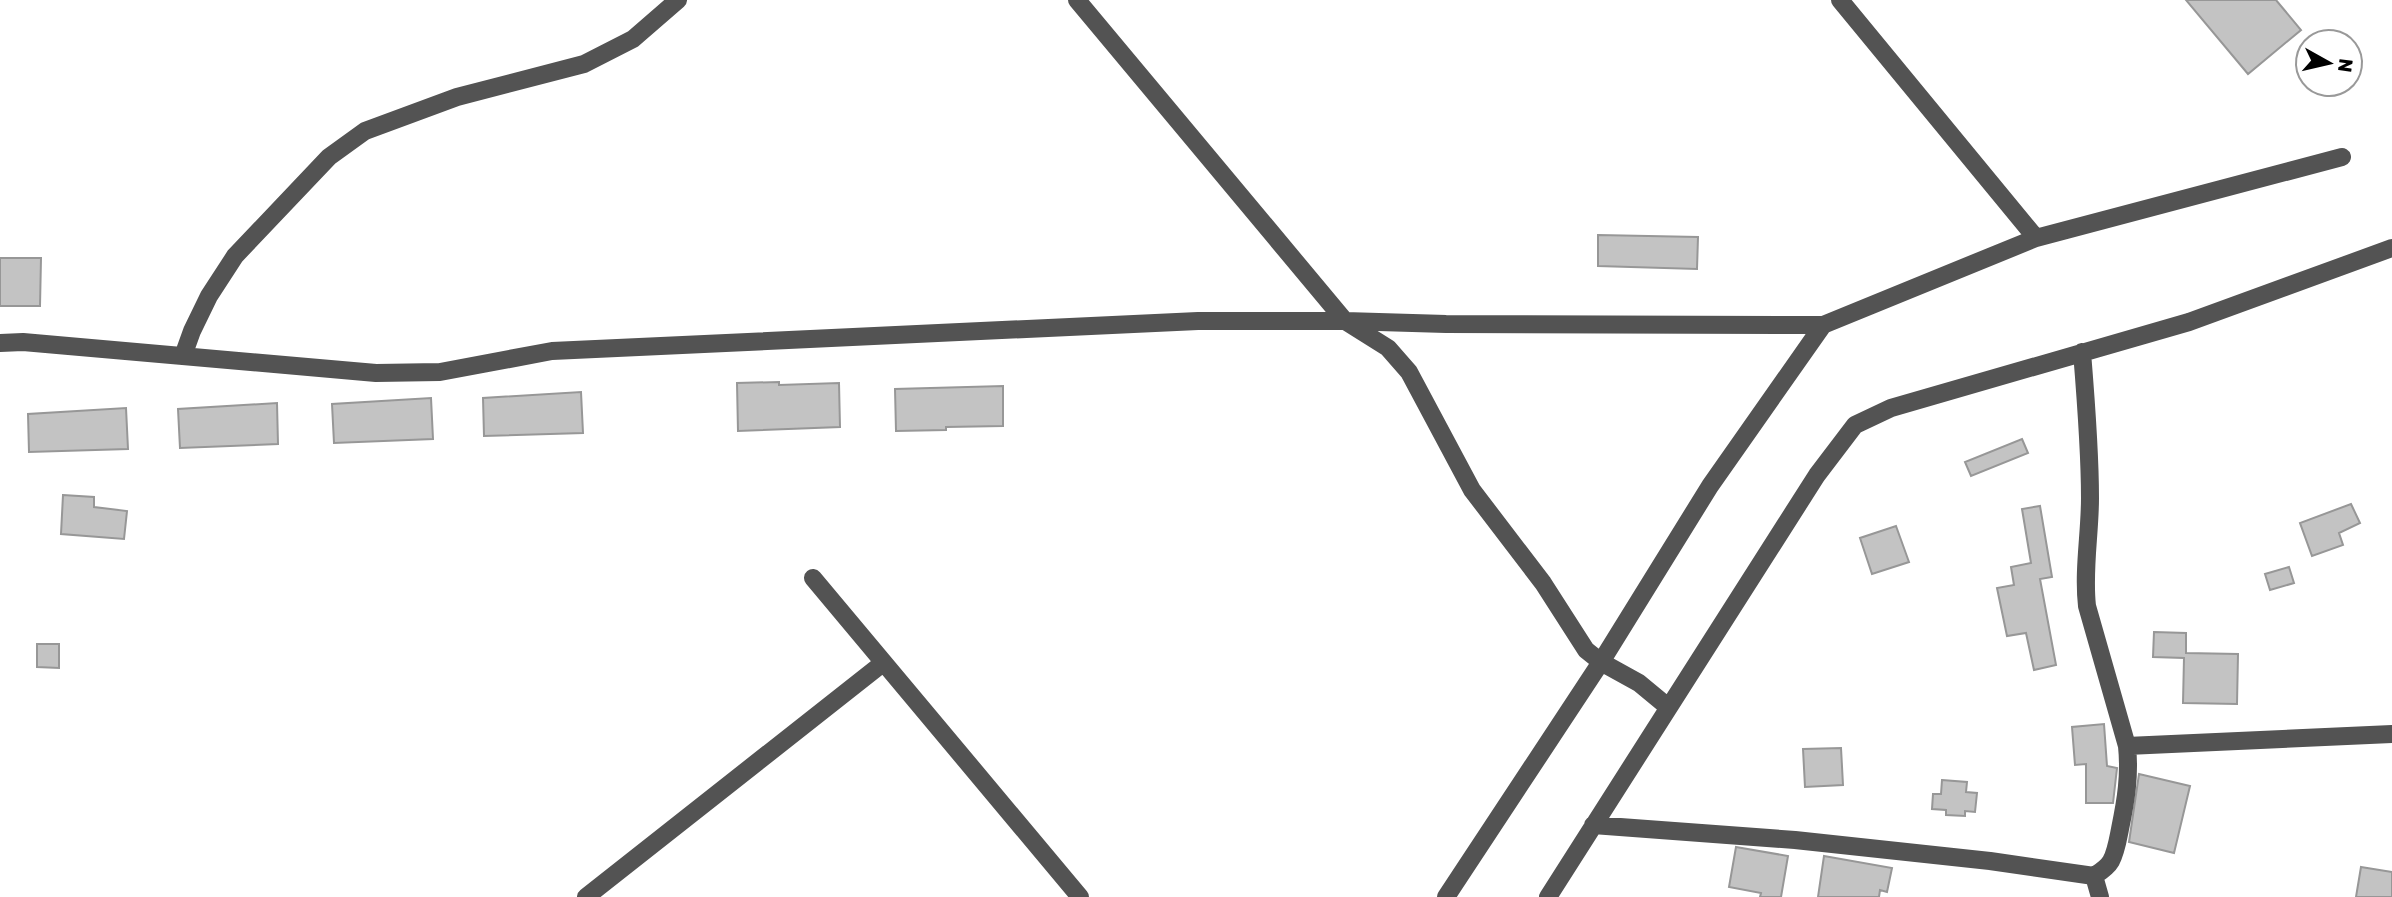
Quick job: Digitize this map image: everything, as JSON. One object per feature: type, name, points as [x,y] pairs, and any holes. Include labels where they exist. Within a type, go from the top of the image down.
[{"type":"street","points":[[183,356],[209,296],[236,257],[329,157],[365,131],[457,97],[584,64],[633,39],[678,0]]},
{"type":"street","points":[[1077,0],[1345,321],[1388,348],[1409,372],[1472,491],[1543,583],[1586,650],[1601,662],[1639,683],[1668,708]]},
{"type":"street","points":[[1840,0],[2036,238]]},
{"type":"street","points":[[0,343],[23,342],[376,373],[440,372],[552,351],[602,347],[1198,321],[1823,325],[2036,238],[2342,157]]},
{"type":"street","points":[[1548,897],[1817,475],[1855,425],[1891,408],[2189,322],[2391,253]]},
{"type":"street","points":[[1446,897],[1601,662],[1710,486],[1823,325]]},
{"type":"street","points":[[1593,825],[1796,840],[1990,861],[2094,876],[2110,862],[2127,800],[2129,770],[2127,746],[2087,606],[2085,588],[2090,500],[2088,416],[2081,352]]},
{"type":"street","points":[[813,578],[1080,897]]},
{"type":"street","points":[[586,897],[883,663]]},
{"type":"street","points":[[2127,746],[2392,734]]},
{"type":"street","points":[[2094,876],[2101,897]]},
{"type":"building","points":[[2186,0],[2276,0],[2299,28],[2294,28],[2294,36],[2248,74]]},
{"type":"building","points":[[1598,235],[1698,237],[1697,269],[1598,266]]},
{"type":"building","points":[[0,258],[41,258],[40,306],[0,306]]},
{"type":"building","points":[[779,382],[779,385],[839,383],[840,427],[738,431],[737,383]]},
{"type":"building","points":[[1003,386],[1003,426],[896,431],[895,389]]},
{"type":"building","points":[[581,392],[583,433],[484,436],[483,398]]},
{"type":"building","points":[[431,398],[433,439],[334,443],[332,404]]},
{"type":"building","points":[[277,403],[278,444],[180,448],[178,409]]},
{"type":"building","points":[[126,408],[128,449],[29,452],[28,414]]},
{"type":"building","points":[[2022,439],[2028,453],[1971,476],[1965,462]]},
{"type":"building","points":[[63,495],[94,497],[94,507],[127,511],[124,539],[61,534]]},
{"type":"building","points":[[2351,504],[2360,523],[2339,533],[2343,545],[2312,556],[2300,523]]},
{"type":"building","points":[[2040,506],[2052,577],[2040,579],[2056,665],[2034,670],[2026,633],[2007,636],[1997,588],[2014,585],[2011,567],[2031,563],[2022,509]]},
{"type":"building","points":[[1896,526],[1909,562],[1872,574],[1860,538]]},
{"type":"building","points":[[2289,567],[2294,583],[2270,590],[2265,574]]},
{"type":"building","points":[[2154,632],[2186,633],[2186,653],[2238,654],[2237,704],[2183,703],[2184,658],[2153,657]]},
{"type":"building","points":[[37,644],[59,644],[59,668],[37,667]]},
{"type":"building","points":[[2104,724],[2107,766],[2117,768],[2113,803],[2086,803],[2086,764],[2075,765],[2072,727]]},
{"type":"building","points":[[1841,748],[1843,785],[1805,787],[1803,749]]},
{"type":"building","points":[[2139,774],[2190,786],[2174,853],[2129,842]]},
{"type":"building","points":[[1942,780],[1967,782],[1966,792],[1977,793],[1975,812],[1965,811],[1965,816],[1946,815],[1946,810],[1932,809],[1933,794],[1941,794]]},
{"type":"building","points":[[1736,847],[1788,856],[1781,897],[1760,897],[1761,893],[1729,887]]},
{"type":"building","points":[[1824,856],[1892,868],[1887,892],[1880,890],[1879,897],[1818,897]]},
{"type":"building","points":[[2361,867],[2392,872],[2392,897],[2356,897]]}]
